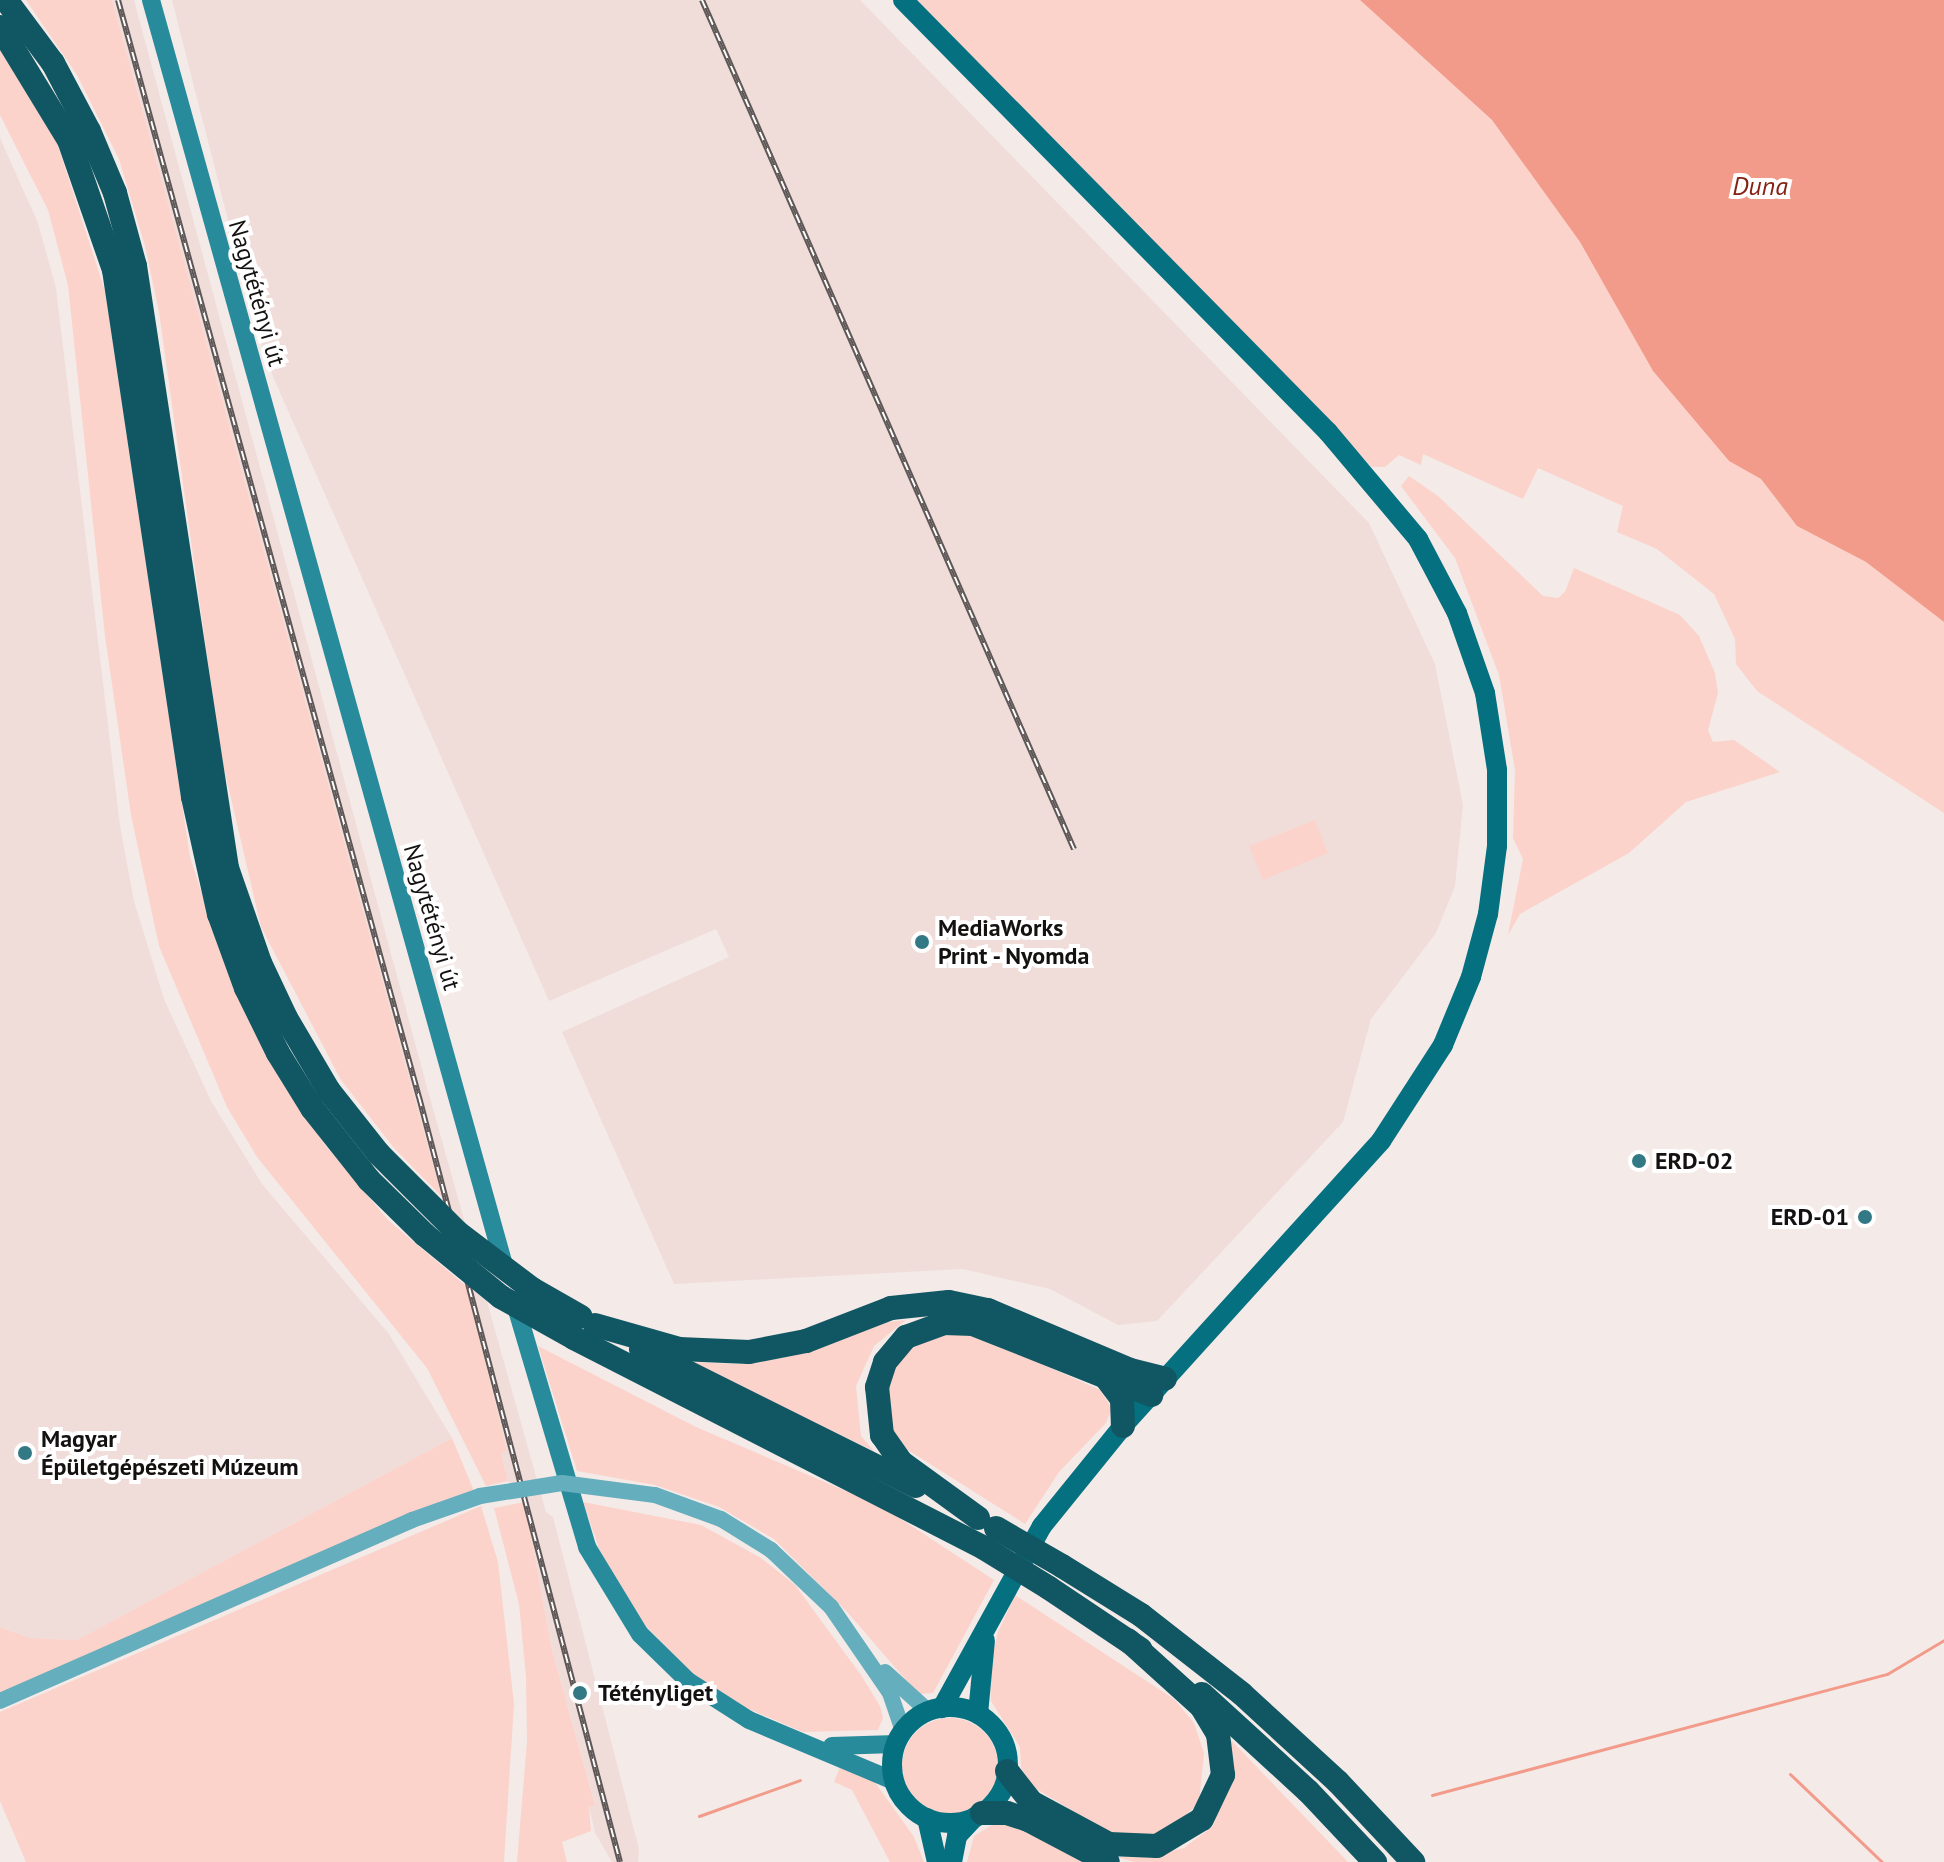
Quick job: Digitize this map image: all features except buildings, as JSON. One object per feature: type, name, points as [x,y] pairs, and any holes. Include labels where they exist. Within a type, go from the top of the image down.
[{"type":"highway","points":[[6,0],[77,106],[115,193],[131,252],[227,868],[260,963],[286,1018],[329,1091],[379,1154],[457,1232],[583,1327],[692,1351],[749,1352],[806,1341],[891,1308],[949,1302],[988,1310],[1118,1375]]},
{"type":"highway","points":[[0,27],[69,140],[114,270],[193,797],[219,914],[246,988],[278,1053],[312,1108],[369,1180],[425,1235],[501,1297],[583,1327],[986,1531],[1062,1566],[1141,1615],[1242,1694],[1338,1782],[1413,1862]]},
{"type":"highway","points":[[1158,1387],[973,1324],[933,1325],[899,1344],[877,1387],[882,1435],[909,1469],[986,1531],[1049,1588],[1128,1640],[1227,1715],[1375,1862]]},
{"type":"highway","points":[[1118,1375],[1123,1426]]},
{"type":"highway","points":[[1007,1771],[1031,1802],[1109,1844],[1157,1846],[1202,1819],[1223,1775],[1218,1734],[1201,1706],[1128,1640]]},
{"type":"highway","points":[[979,1815],[1028,1820],[1108,1862]]},
{"type":"main road","name":"Nagytétényi út","points":[[151,0],[587,1547],[640,1634],[688,1681],[749,1720],[814,1744],[894,1781]]},
{"type":"main road","points":[[903,0],[1375,485],[1425,551],[1457,613],[1485,693],[1497,770],[1497,846],[1481,939],[1443,1045],[1381,1141],[1123,1426],[1035,1535],[935,1709],[900,1738],[894,1781],[910,1807],[927,1818],[956,1823],[979,1815]]},
{"type":"main road","points":[[978,1714],[988,1620]]},
{"type":"main road","points":[[935,1709],[978,1714],[1001,1738],[1007,1771],[999,1795],[957,1836],[952,1862]]},
{"type":"main road","name":"Nagytétényi út","points":[[814,1744],[900,1738]]},
{"type":"main road","points":[[927,1818],[937,1862]]},
{"type":"street","points":[[0,1701],[412,1520],[480,1496],[562,1483],[655,1495],[721,1519],[802,1576],[869,1656],[890,1693],[900,1738]]},
{"type":"street","points":[[869,1656],[935,1709]]},
{"type":"shaded area","points":[[26,0],[112,0],[442,1197],[395,1149],[341,1080],[261,927],[221,755],[159,312],[145,246],[119,159],[77,75]]},
{"type":"shaded area","points":[[112,0],[134,0],[428,1091],[546,1512],[553,1517],[639,1849],[638,1862],[612,1862],[595,1833],[589,1807],[595,1804],[551,1646],[525,1502],[508,1481],[501,1453],[507,1451],[467,1287]]},
{"type":"shaded area","points":[[172,0],[860,0],[1369,523],[1435,664],[1463,805],[1455,886],[1436,933],[1371,1019],[1343,1122],[1157,1321],[1118,1325],[1050,1289],[963,1269],[674,1284],[562,1032],[729,957],[716,929],[549,1001],[274,379],[255,326]]},
{"type":"shaded area","points":[[917,0],[1360,0],[1492,120],[1580,242],[1653,371],[1729,461],[1761,479],[1797,526],[1866,562],[1944,622],[1944,813],[1757,691],[1736,664],[1735,639],[1714,594],[1657,549],[1617,532],[1623,506],[1538,468],[1523,499],[1423,454],[1421,465],[1399,455],[1385,467],[1372,467]]},
{"type":"shaded area","points":[[0,49],[56,140],[105,291],[190,857],[226,968],[252,1027],[325,1145],[388,1220],[467,1287],[507,1451],[501,1453],[508,1481],[486,1486],[427,1368],[257,1157],[227,1107],[159,946],[131,815],[105,636],[68,285],[48,210],[0,115]]},
{"type":"shaded area","points":[[0,138],[38,223],[56,288],[120,826],[134,901],[164,999],[211,1101],[262,1184],[389,1334],[452,1438],[77,1640],[30,1638],[0,1627]]},
{"type":"shaded area","points":[[1409,476],[1438,496],[1543,596],[1558,598],[1565,592],[1574,568],[1680,615],[1699,636],[1715,673],[1718,693],[1708,730],[1713,742],[1734,740],[1780,772],[1686,802],[1629,853],[1520,914],[1508,935],[1523,859],[1513,838],[1515,770],[1499,675],[1455,558],[1401,486]]},
{"type":"shaded area","points":[[1315,820],[1328,853],[1263,880],[1249,846]]},
{"type":"shaded area","points":[[906,1320],[874,1346],[856,1386],[861,1436],[874,1451],[690,1362],[739,1364],[783,1358],[878,1323]]},
{"type":"shaded area","points":[[951,1332],[985,1339],[1100,1390],[1112,1408],[1106,1423],[1059,1472],[1025,1524],[900,1445],[884,1418],[888,1374],[903,1351],[925,1337]]},
{"type":"shaded area","points":[[538,1346],[696,1427],[881,1506],[994,1580],[933,1693],[918,1694],[849,1614],[774,1539],[719,1507],[655,1485],[577,1471]]},
{"type":"shaded area","points":[[452,1438],[474,1491],[0,1693],[0,1627],[30,1638],[77,1640]]},
{"type":"shaded area","points":[[525,1502],[551,1646],[595,1805],[589,1807],[591,1831],[562,1842],[567,1862],[517,1862],[527,1741],[526,1677],[519,1604],[494,1508]]},
{"type":"shaded area","points":[[583,1502],[701,1525],[761,1558],[795,1585],[861,1675],[880,1706],[883,1718],[878,1730],[803,1732],[742,1706],[698,1679],[635,1615],[600,1551]]},
{"type":"shaded area","points":[[481,1506],[498,1562],[514,1704],[504,1862],[26,1862],[0,1801],[0,1712]]},
{"type":"shaded area","points":[[1015,1595],[1174,1699],[1194,1723],[1204,1753],[1199,1803],[1174,1825],[1153,1837],[1120,1839],[1033,1787],[1021,1768],[1020,1747],[991,1701],[990,1666],[998,1632]]},
{"type":"shaded area","points":[[950,1718],[968,1722],[984,1732],[994,1748],[998,1766],[994,1784],[984,1800],[968,1810],[950,1814],[932,1810],[916,1800],[906,1784],[902,1766],[906,1748],[916,1732],[932,1722]]},
{"type":"shaded area","points":[[1227,1736],[1348,1862],[1134,1862],[1117,1857],[1147,1857],[1184,1848],[1213,1826],[1230,1777]]},
{"type":"shaded area","points":[[842,1762],[874,1781],[914,1837],[924,1862],[890,1862],[852,1790],[834,1782]]},
{"type":"shaded area","points":[[1002,1819],[1091,1862],[967,1862],[974,1836]]},
{"type":"water","name":"Duna","points":[[1360,0],[1944,0],[1944,622],[1866,562],[1797,526],[1761,479],[1729,461],[1653,371],[1580,242],[1492,120]]},
{"type":"waterway","points":[[1432,1795],[1887,1674],[1944,1640]]},
{"type":"waterway","points":[[1790,1774],[1882,1862]]},
{"type":"waterway","points":[[699,1816],[800,1780]]},
{"type":"railway","points":[[118,0],[419,1097],[620,1862]]},
{"type":"railway","points":[[702,0],[1074,849]]},
{"type":"place","name":"MediaWorks Print - Nyomda","points":[[922,942]]},
{"type":"place","name":"ERD-02","points":[[1639,1161]]},
{"type":"place","name":"ERD-01","points":[[1865,1217]]},
{"type":"place","name":"Magyar Épületgépészeti Múzeum","points":[[25,1453]]},
{"type":"place","name":"Tétényliget","points":[[580,1693]]}]
